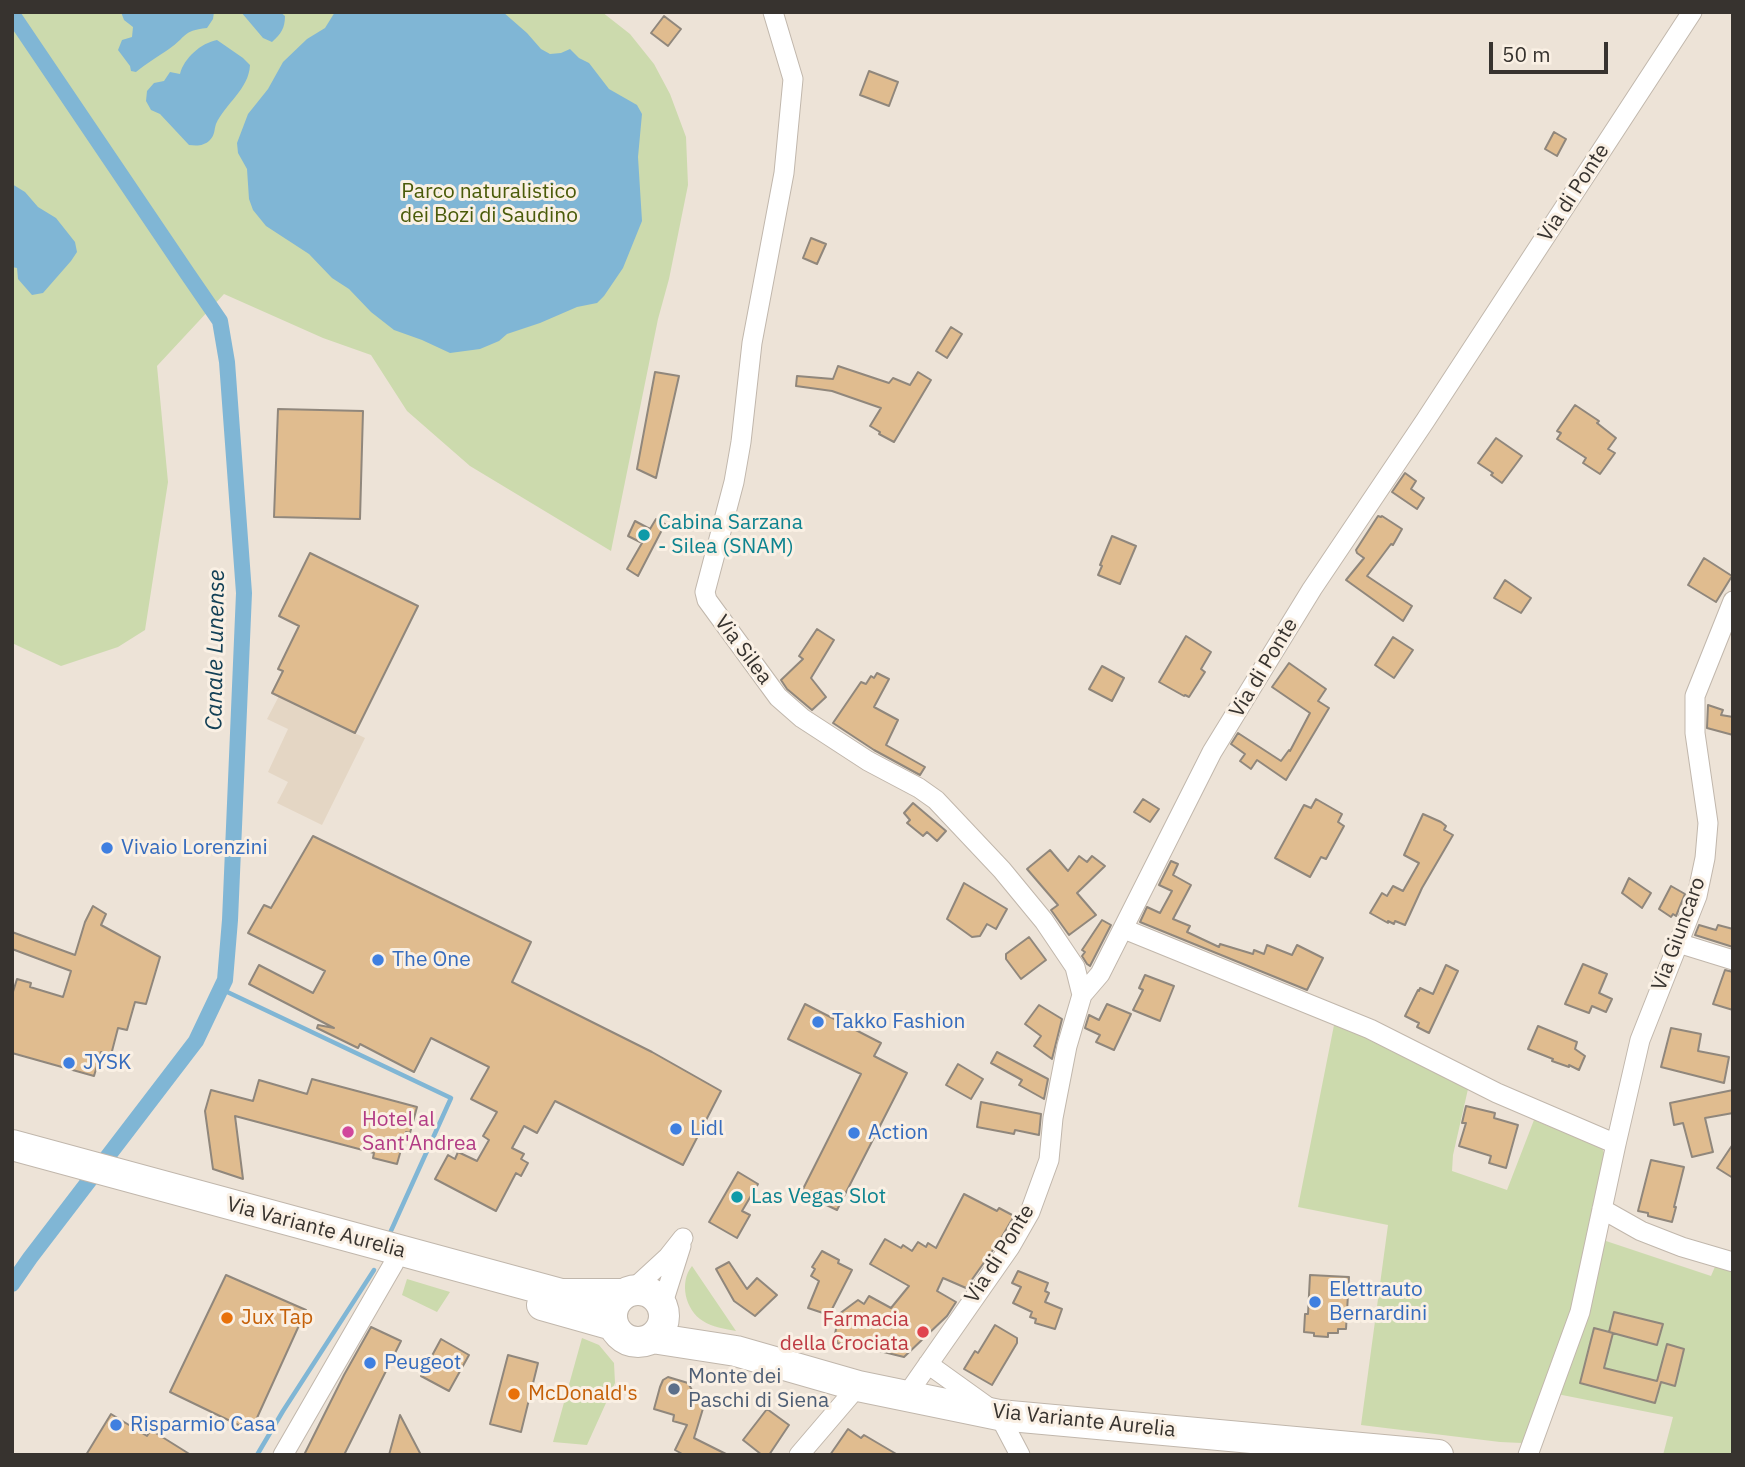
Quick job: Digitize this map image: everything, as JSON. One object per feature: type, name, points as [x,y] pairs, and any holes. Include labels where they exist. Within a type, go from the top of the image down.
[{"type":"main road","name":"Via Variante Aurelia","points":[[12,1145],[64,1166],[394,1264],[613,1325],[616,1331],[628,1340],[641,1342],[659,1319],[659,1299],[646,1291],[561,1294],[117,1181]]},
{"type":"main road","name":"Via Variante Aurelia","points":[[12,1159],[64,1166]]},
{"type":"main road","points":[[613,1325],[613,1308],[617,1300],[627,1293]]},
{"type":"main road","name":"Via Variante Aurelia","points":[[659,1319],[736,1351],[858,1386],[999,1415],[1438,1455]]},
{"type":"street","name":"Via Silea","points":[[773,12],[793,79],[784,173],[752,343],[734,482],[705,592],[707,600],[778,697],[802,718],[936,800],[1002,870],[1044,921],[1075,967],[1082,995]]},
{"type":"street","name":"Via di Ponte","points":[[906,1396],[1010,1247],[1030,1212],[1049,1160],[1053,1118],[1065,1058],[1082,995],[1100,974],[1212,752],[1312,589],[1692,12]]},
{"type":"street","name":"Via Giuncaro","points":[[1528,1455],[1580,1312],[1640,1040],[1697,896],[1705,858],[1708,823],[1695,733],[1695,696],[1733,601]]},
{"type":"street","points":[[1124,929],[1370,1029],[1497,1093],[1616,1144]]},
{"type":"street","points":[[1678,943],[1733,960]]},
{"type":"street","points":[[1602,1209],[1641,1231],[1733,1262]]},
{"type":"street","points":[[627,1293],[667,1257],[683,1238],[659,1319]]},
{"type":"street","name":"Via Variante Aurelia","points":[[283,1455],[394,1264]]},
{"type":"street","points":[[928,1364],[999,1415],[1020,1455]]},
{"type":"street","points":[[799,1455],[858,1386]]},
{"type":"shaded area","points":[[279,696],[365,738],[322,825],[277,803],[288,782],[268,772],[288,729],[267,719]]},
{"type":"green space","name":"Parco naturalistico dei Bozi di Saudino","points":[[12,12],[602,12],[630,34],[654,64],[670,94],[686,137],[688,185],[611,551],[470,466],[407,411],[371,355],[323,338],[224,294],[157,366],[168,482],[145,630],[118,647],[61,666],[12,643]]},
{"type":"green space","points":[[1335,1020],[1468,1089],[1452,1171],[1507,1190],[1534,1120],[1602,1148],[1604,1153],[1590,1227],[1564,1338],[1538,1409],[1522,1443],[1361,1425],[1388,1225],[1298,1207]]},
{"type":"green space","points":[[1600,1239],[1711,1276],[1717,1262],[1733,1267],[1733,1455],[1663,1455],[1673,1417],[1557,1394]]},
{"type":"green space","points":[[692,1266],[736,1331],[706,1323],[692,1310],[685,1288]]},
{"type":"green space","points":[[407,1279],[450,1292],[437,1312],[402,1295]]},
{"type":"green space","points":[[582,1338],[599,1345],[614,1363],[615,1383],[587,1445],[553,1442]]},
{"type":"water","points":[[121,12],[214,12],[207,28],[188,33],[136,72],[131,71],[118,50],[122,40],[132,37],[133,27],[124,20]]},
{"type":"water","points":[[241,12],[280,12],[285,16],[283,27],[272,42],[263,38]]},
{"type":"water","points":[[335,12],[503,12],[541,49],[550,54],[570,49],[589,63],[609,89],[637,105],[642,114],[638,157],[642,221],[623,268],[597,303],[577,307],[507,334],[499,341],[480,349],[450,353],[394,330],[371,312],[349,289],[332,278],[309,254],[266,226],[253,210],[249,199],[247,169],[238,153],[237,143],[248,114],[268,89],[283,62],[307,39],[325,28]]},
{"type":"water","points":[[217,40],[250,65],[249,74],[220,117],[212,138],[203,144],[189,145],[160,114],[151,110],[146,101],[147,91],[154,83],[164,81],[170,72],[180,74],[185,62],[194,52]]},
{"type":"water","points":[[12,184],[25,192],[38,207],[56,218],[75,242],[77,252],[43,293],[32,295],[18,279],[17,268],[12,267]]},
{"type":"building","points":[[664,16],[681,29],[668,46],[651,33]]},
{"type":"building","points":[[869,71],[898,82],[889,106],[860,95]]},
{"type":"building","points":[[1554,132],[1566,139],[1557,156],[1545,149]]},
{"type":"building","points":[[811,238],[826,244],[817,264],[803,258]]},
{"type":"building","points":[[951,327],[962,334],[947,358],[936,351]]},
{"type":"building","points":[[838,366],[889,383],[893,378],[910,385],[918,372],[931,380],[894,442],[870,426],[881,408],[832,391],[796,386],[797,376],[833,379]]},
{"type":"building","points":[[655,372],[679,376],[656,478],[637,469]]},
{"type":"building","points":[[1575,405],[1599,421],[1597,423],[1616,438],[1608,449],[1615,453],[1600,474],[1583,463],[1586,458],[1557,439],[1561,433],[1557,431]]},
{"type":"building","points":[[278,409],[363,411],[360,519],[274,517]]},
{"type":"building","points":[[1496,438],[1522,456],[1502,483],[1478,463]]},
{"type":"building","points":[[1405,473],[1416,481],[1411,489],[1424,498],[1417,509],[1392,492]]},
{"type":"building","points":[[1378,516],[1402,529],[1393,545],[1391,544],[1367,576],[1412,606],[1403,621],[1346,580],[1364,558],[1356,550]]},
{"type":"building","points":[[656,519],[665,524],[638,576],[627,569],[642,543],[628,536],[635,521],[650,529]]},
{"type":"building","points":[[1112,536],[1136,546],[1120,584],[1098,575]]},
{"type":"building","points":[[310,553],[418,606],[355,733],[272,693],[283,671],[278,669],[299,626],[279,616]]},
{"type":"building","points":[[1704,558],[1732,576],[1716,602],[1688,585]]},
{"type":"building","points":[[1505,580],[1531,598],[1521,613],[1494,598]]},
{"type":"building","points":[[817,629],[834,640],[811,678],[826,697],[812,710],[787,689],[781,680],[803,659],[799,656]]},
{"type":"building","points":[[1186,636],[1211,652],[1201,669],[1205,672],[1189,697],[1159,682]]},
{"type":"building","points":[[1393,637],[1413,650],[1394,678],[1375,665]]},
{"type":"building","points":[[1289,663],[1326,689],[1318,701],[1329,708],[1286,780],[1257,760],[1251,769],[1240,761],[1245,754],[1231,744],[1238,733],[1281,761],[1290,751],[1310,713],[1272,687]]},
{"type":"building","points":[[1102,666],[1124,678],[1112,701],[1089,689]]},
{"type":"building","points":[[877,673],[889,679],[874,707],[898,720],[886,745],[925,767],[920,775],[874,750],[833,723],[861,682],[866,684],[871,676],[874,678]]},
{"type":"building","points":[[1708,705],[1723,710],[1721,715],[1733,717],[1733,735],[1707,728]]},
{"type":"building","points":[[1143,799],[1159,809],[1150,822],[1134,812]]},
{"type":"building","points":[[1316,799],[1342,814],[1338,822],[1344,826],[1326,859],[1321,857],[1310,877],[1275,858],[1304,805],[1311,808]]},
{"type":"building","points":[[913,803],[946,831],[937,841],[927,832],[923,836],[907,823],[910,820],[904,813]]},
{"type":"building","points":[[1423,814],[1441,822],[1446,826],[1444,830],[1453,835],[1422,888],[1405,925],[1395,921],[1394,924],[1388,923],[1370,913],[1382,893],[1387,896],[1393,886],[1403,891],[1419,863],[1404,855]]},
{"type":"building","points":[[313,836],[531,942],[512,982],[652,1052],[721,1091],[683,1165],[555,1101],[537,1133],[524,1126],[512,1148],[524,1154],[521,1159],[528,1163],[521,1176],[516,1173],[496,1211],[435,1179],[448,1155],[455,1159],[458,1152],[477,1161],[489,1140],[483,1136],[497,1112],[471,1099],[489,1067],[431,1038],[414,1072],[360,1044],[358,1048],[317,1028],[318,1025],[334,1028],[249,984],[259,965],[313,993],[325,971],[248,933],[264,905],[271,908]]},
{"type":"building","points":[[1050,850],[1068,871],[1079,856],[1087,862],[1092,856],[1105,866],[1077,893],[1096,915],[1069,935],[1051,910],[1058,905],[1027,869]]},
{"type":"building","points":[[1171,861],[1178,864],[1173,875],[1191,885],[1173,919],[1190,926],[1187,932],[1219,947],[1220,944],[1253,954],[1254,950],[1264,954],[1267,945],[1292,955],[1297,945],[1323,958],[1307,990],[1140,922],[1147,907],[1160,913],[1172,891],[1159,885]]},
{"type":"building","points":[[1629,878],[1651,893],[1642,908],[1622,893]]},
{"type":"building","points":[[964,883],[1007,909],[996,929],[987,924],[980,936],[972,937],[947,919]]},
{"type":"building","points":[[1671,886],[1685,894],[1676,916],[1673,914],[1671,917],[1659,909]]},
{"type":"building","points":[[93,906],[106,914],[101,925],[160,957],[146,1004],[135,1002],[127,1030],[118,1028],[111,1055],[101,1052],[94,1076],[12,1053],[12,995],[17,979],[31,983],[30,987],[63,997],[71,971],[12,949],[12,932],[75,955]]},
{"type":"building","points":[[1102,920],[1111,925],[1090,966],[1082,956],[1085,952],[1082,950]]},
{"type":"building","points":[[1699,925],[1716,930],[1718,925],[1733,929],[1733,947],[1695,935]]},
{"type":"building","points":[[1029,937],[1046,960],[1021,979],[1006,959],[1006,954]]},
{"type":"building","points":[[1583,964],[1607,974],[1599,993],[1612,999],[1606,1012],[1592,1006],[1589,1013],[1565,1004]]},
{"type":"building","points":[[1446,965],[1458,971],[1429,1033],[1417,1027],[1419,1023],[1405,1016],[1420,988],[1433,994]]},
{"type":"building","points":[[1725,970],[1733,972],[1733,1010],[1713,1004]]},
{"type":"building","points":[[1145,975],[1174,986],[1160,1021],[1133,1010],[1143,990],[1139,988]]},
{"type":"building","name":"Action","points":[[805,1004],[881,1043],[874,1056],[907,1073],[837,1210],[801,1193],[861,1074],[788,1039]]},
{"type":"building","points":[[1107,1004],[1131,1014],[1114,1050],[1096,1042],[1100,1035],[1085,1028],[1089,1015],[1099,1020]]},
{"type":"building","points":[[1039,1005],[1062,1019],[1052,1059],[1034,1046],[1041,1036],[1025,1024]]},
{"type":"building","points":[[1538,1026],[1577,1042],[1575,1049],[1585,1056],[1579,1070],[1528,1049]]},
{"type":"building","points":[[1671,1028],[1701,1034],[1698,1051],[1729,1057],[1724,1083],[1661,1067]]},
{"type":"building","points":[[997,1052],[1048,1079],[1044,1099],[1019,1085],[1022,1080],[991,1063]]},
{"type":"building","points":[[958,1064],[983,1079],[971,1099],[946,1085]]},
{"type":"building","points":[[312,1079],[417,1107],[410,1133],[406,1132],[397,1164],[373,1158],[374,1153],[235,1116],[243,1179],[213,1169],[205,1111],[211,1090],[253,1101],[259,1080],[307,1094]]},
{"type":"building","points":[[1733,1090],[1733,1113],[1705,1118],[1713,1152],[1692,1157],[1683,1123],[1674,1125],[1670,1103]]},
{"type":"building","points":[[981,1102],[1041,1114],[1039,1135],[1015,1130],[1014,1134],[977,1127]]},
{"type":"building","points":[[1466,1106],[1495,1113],[1494,1118],[1518,1125],[1506,1168],[1489,1163],[1491,1156],[1459,1146],[1466,1123],[1462,1123]]},
{"type":"building","points":[[1733,1144],[1733,1178],[1717,1168]]},
{"type":"building","points":[[1651,1160],[1684,1167],[1672,1222],[1638,1211]]},
{"type":"building","name":"Las Vegas Slot","points":[[738,1172],[758,1184],[742,1211],[750,1215],[737,1238],[709,1222]]},
{"type":"building","points":[[964,1194],[997,1211],[999,1208],[1014,1216],[966,1288],[943,1278],[937,1291],[956,1302],[947,1316],[904,1357],[837,1343],[834,1339],[839,1314],[858,1300],[864,1304],[869,1296],[891,1308],[909,1286],[870,1264],[885,1239],[912,1251],[918,1242],[926,1247],[928,1243],[936,1248]]},
{"type":"building","points":[[822,1251],[852,1270],[829,1315],[808,1308],[819,1281],[811,1276],[815,1269],[812,1267]]},
{"type":"building","points":[[729,1262],[747,1289],[757,1278],[777,1295],[755,1316],[734,1301],[716,1269]]},
{"type":"building","points":[[1018,1271],[1048,1283],[1045,1291],[1049,1293],[1045,1302],[1062,1309],[1055,1329],[1035,1323],[1036,1319],[1030,1317],[1032,1312],[1013,1303],[1021,1287],[1012,1283]]},
{"type":"building","points":[[226,1275],[306,1310],[251,1431],[170,1392]]},
{"type":"building","name":"Elettrauto Bernardini","points":[[1310,1275],[1349,1277],[1346,1329],[1338,1329],[1338,1333],[1328,1333],[1328,1337],[1304,1332]]},
{"type":"building","points":[[1614,1312],[1663,1324],[1657,1345],[1609,1332]]},
{"type":"building","points":[[995,1325],[1017,1338],[1017,1343],[992,1385],[964,1369],[975,1351],[978,1353]]},
{"type":"building","points":[[371,1327],[401,1341],[344,1455],[304,1455],[344,1375]]},
{"type":"building","points":[[1594,1328],[1613,1333],[1604,1368],[1657,1381],[1667,1344],[1684,1349],[1675,1386],[1661,1382],[1655,1403],[1580,1383]]},
{"type":"building","points":[[441,1339],[469,1355],[449,1391],[421,1376]]},
{"type":"building","name":"McDonald's","points":[[508,1355],[538,1363],[521,1432],[490,1424]]},
{"type":"building","points":[[668,1377],[688,1383],[697,1399],[705,1402],[694,1438],[728,1455],[684,1455],[675,1450],[687,1425],[673,1421],[674,1415],[654,1409],[663,1380]]},
{"type":"building","points":[[767,1409],[789,1425],[769,1455],[762,1455],[743,1440]]},
{"type":"building","name":"Risparmio Casa","points":[[111,1414],[147,1436],[151,1430],[191,1455],[86,1455]]},
{"type":"building","points":[[400,1415],[421,1455],[389,1455]]},
{"type":"building","points":[[848,1429],[861,1438],[864,1435],[898,1455],[830,1455]]},
{"type":"waterway","name":"Canale Lunense","points":[[12,14],[220,321],[227,362],[244,593],[225,980],[196,1041],[12,1284]]},
{"type":"waterway","points":[[221,989],[451,1098],[390,1233]]},
{"type":"waterway","points":[[257,1455],[374,1270]]},
{"type":"place","name":"Cabina Sarzana - Silea (SNAM)","points":[[644,535]]},
{"type":"place","name":"Vivaio Lorenzini","points":[[107,848]]},
{"type":"place","name":"The One","points":[[378,960]]},
{"type":"place","name":"Takko Fashion","points":[[818,1022]]},
{"type":"place","name":"JYSK","points":[[69,1063]]},
{"type":"place","name":"Lidl","points":[[676,1129]]},
{"type":"place","name":"Hotel al Sant'Andrea","points":[[348,1132]]},
{"type":"place","name":"Action","points":[[854,1133]]},
{"type":"place","name":"Las Vegas Slot","points":[[737,1197]]},
{"type":"place","name":"Elettrauto Bernardini","points":[[1315,1302]]},
{"type":"place","name":"Jux Tap","points":[[227,1318]]},
{"type":"place","name":"Farmacia della Crociata","points":[[923,1332]]},
{"type":"place","name":"Peugeot","points":[[370,1363]]},
{"type":"place","name":"Monte dei Paschi di Siena","points":[[674,1389]]},
{"type":"place","name":"McDonald's","points":[[514,1394]]},
{"type":"place","name":"Risparmio Casa","points":[[116,1425]]}]
